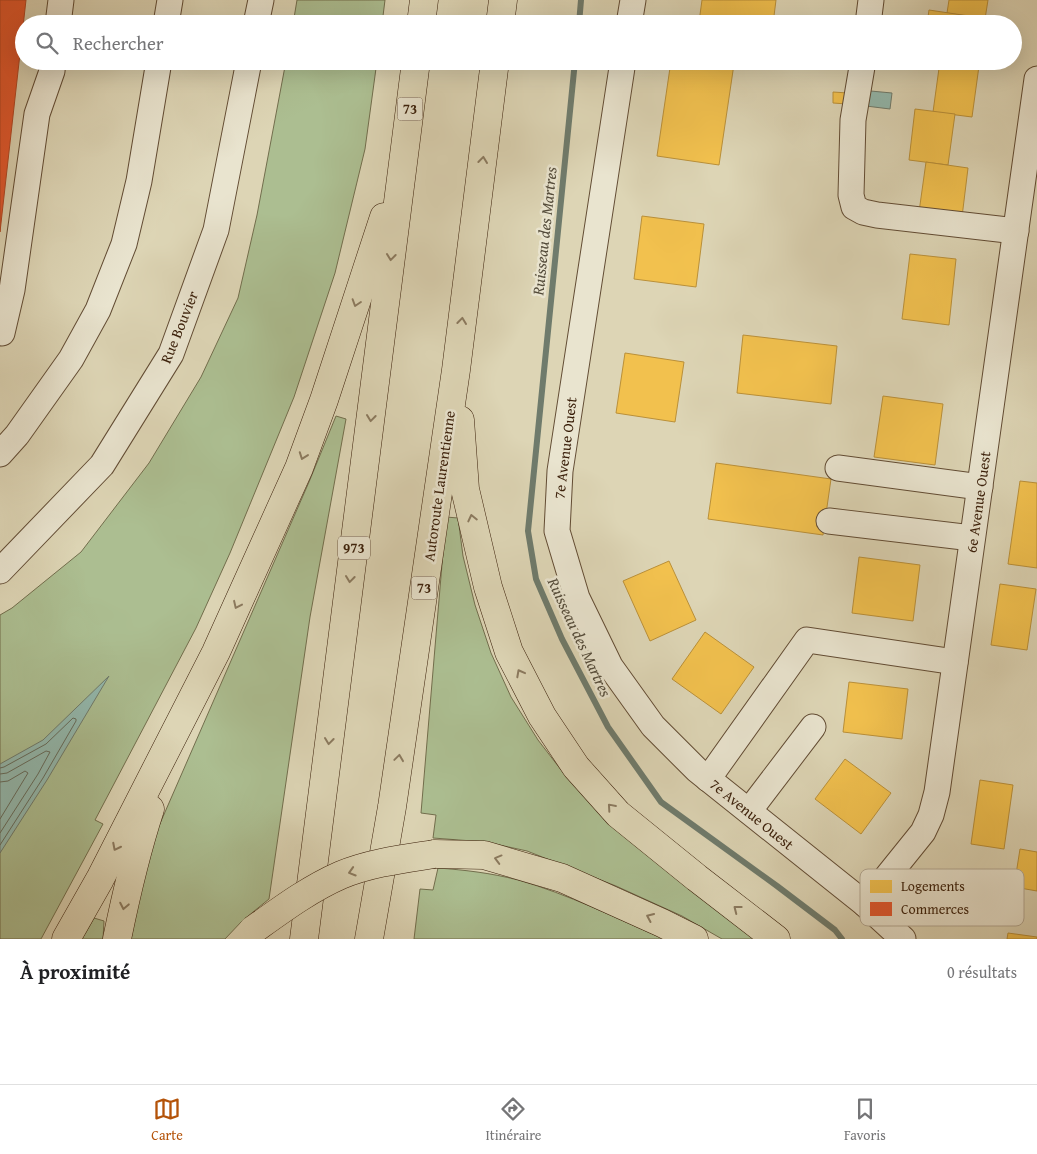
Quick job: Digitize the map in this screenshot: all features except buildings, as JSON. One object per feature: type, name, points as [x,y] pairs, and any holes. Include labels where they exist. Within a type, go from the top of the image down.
[{"type":"highway","points":[[422,15],[424,0]]},
{"type":"highway","points":[[501,15],[503,0]]},
{"type":"highway","name":"73","points":[[404,157],[415,70]]},
{"type":"highway","name":"Autoroute Laurentienne","points":[[369,939],[392,807],[456,370],[494,70]]},
{"type":"highway","points":[[66,939],[100,879],[177,725],[216,652],[299,468],[324,400],[404,157]]},
{"type":"highway","name":"973","points":[[304,939],[404,157]]},
{"type":"highway","points":[[456,370],[465,489],[488,587],[509,652],[542,716],[576,767],[618,814],[776,939]]},
{"type":"highway","points":[[118,939],[141,834],[177,725]]},
{"type":"highway","points":[[380,939],[392,807]]},
{"type":"highway","points":[[249,935],[302,896],[341,875],[390,860],[434,854],[484,856],[562,878],[694,939]]},
{"type":"street","points":[[59,15],[61,0]]},
{"type":"street","points":[[168,15],[170,0]]},
{"type":"street","points":[[258,15],[260,0]]},
{"type":"street","points":[[630,15],[633,0]]},
{"type":"street","points":[[869,15],[871,0]]},
{"type":"street","points":[[0,332],[2,333],[12,290],[37,114],[52,70]]},
{"type":"street","points":[[0,454],[18,435],[71,359],[98,310],[124,244],[139,181],[158,70]]},
{"type":"street","name":"Rue Bouvier","points":[[0,571],[102,465],[171,354],[216,230],[248,70]]},
{"type":"street","name":"7e Avenue Ouest","points":[[622,70],[560,470],[557,531],[576,598],[610,666],[653,726],[697,770],[860,899]]},
{"type":"street","points":[[861,70],[853,120],[851,195],[854,207],[863,212],[877,215],[1016,231]]},
{"type":"street","name":"6e Avenue Ouest","points":[[893,869],[922,832],[931,816],[937,792],[1037,79]]},
{"type":"street","points":[[838,468],[980,487]]},
{"type":"street","points":[[829,521],[972,538]]},
{"type":"street","points":[[708,779],[807,640],[955,662]]},
{"type":"street","points":[[749,811],[813,727]]},
{"type":"street","name":"7e Avenue Ouest","points":[[889,926],[903,939]]},
{"type":"green space","points":[[297,0],[385,0],[383,15],[294,15]]},
{"type":"green space","points":[[284,70],[376,70],[365,149],[335,273],[294,397],[230,553],[196,628],[95,820],[103,824],[41,939],[0,939],[0,615],[12,608],[81,552],[149,463],[201,377],[238,298],[257,215]]},
{"type":"green space","points":[[336,416],[346,419],[310,617],[269,899],[242,921],[225,939],[131,939],[141,888],[155,835]]},
{"type":"green space","points":[[446,517],[458,518],[463,556],[475,605],[491,653],[511,697],[538,740],[565,775],[754,939],[722,939],[682,916],[616,886],[527,851],[486,842],[433,838],[436,815],[421,813]]},
{"type":"green space","points":[[438,868],[518,880],[555,892],[664,939],[414,939],[420,889],[433,890]]},
{"type":"green space","points":[[94,918],[104,921],[103,939],[82,939]]},
{"type":"water","points":[[860,90],[892,93],[890,109],[858,105]]},
{"type":"water","points":[[109,676],[47,780],[0,853],[0,764],[43,740]]},
{"type":"waterway","name":"Ruisseau des Martres","points":[[580,15],[581,0]]},
{"type":"waterway","name":"Ruisseau des Martres","points":[[574,70],[528,531],[536,579],[562,639],[608,727],[661,802],[777,886],[835,930],[842,939]]}]
